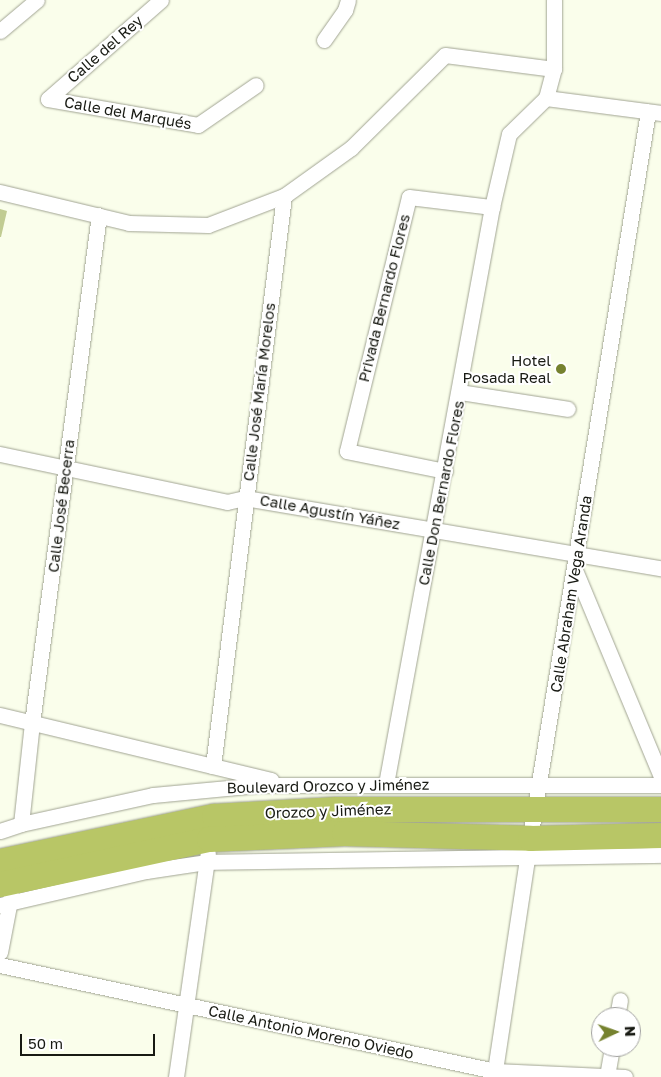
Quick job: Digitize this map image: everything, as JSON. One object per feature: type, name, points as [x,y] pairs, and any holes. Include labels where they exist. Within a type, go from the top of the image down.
[{"type":"highway","name":"Orozco y Jiménez","points":[[5,886],[214,816],[336,809],[661,809]]},
{"type":"highway","name":"Orozco y Jiménez","points":[[5,886],[208,851],[344,833],[529,848],[661,835]]},
{"type":"street","points":[[0,31],[37,0]]},
{"type":"street","name":"Calle del Rey","points":[[48,99],[161,0]]},
{"type":"street","points":[[324,40],[345,10],[348,0]]},
{"type":"street","points":[[554,0],[554,68],[546,98],[655,112]]},
{"type":"street","points":[[0,192],[99,214],[129,223],[208,225],[284,196],[351,148],[445,55],[554,68]]},
{"type":"street","name":"Calle del Marqués","points":[[48,99],[198,126],[256,85]]},
{"type":"street","name":"Calle Don Bernardo Flores","points":[[386,784],[460,392],[492,207],[509,134],[546,98]]},
{"type":"street","name":"Calle Abraham Vega Aranda","points":[[494,1074],[574,570],[655,112]]},
{"type":"street","name":"Calle José María Morelos","points":[[212,766],[284,196]]},
{"type":"street","name":"Privada Bernardo Flores","points":[[445,470],[347,451],[409,197],[492,207]]},
{"type":"street","name":"Calle José Becerra","points":[[21,824],[32,723],[99,214]]},
{"type":"street","points":[[460,392],[568,409]]},
{"type":"street","name":"Calle Agustín Yáñez","points":[[0,454],[227,502],[245,498],[661,568]]},
{"type":"street","points":[[574,570],[661,776]]},
{"type":"street","points":[[0,715],[291,785]]},
{"type":"street","name":"Boulevard Orozco y Jiménez","points":[[0,831],[21,824],[153,795],[258,785],[661,785]]},
{"type":"street","name":"Orozco y Jiménez","points":[[529,848],[661,855]]},
{"type":"street","points":[[176,1077],[208,851]]},
{"type":"street","points":[[0,952],[5,886]]},
{"type":"street","name":"Calle Antonio Moreno Oviedo","points":[[0,965],[494,1074],[625,1077]]},
{"type":"street","points":[[619,1007],[620,1000]]},
{"type":"street","points":[[607,1076],[610,1057]]},
{"type":"building","points":[[0,209],[7,211],[1,237],[0,237]]},
{"type":"place","name":"Hotel Posada Real","points":[[561,369]]}]
